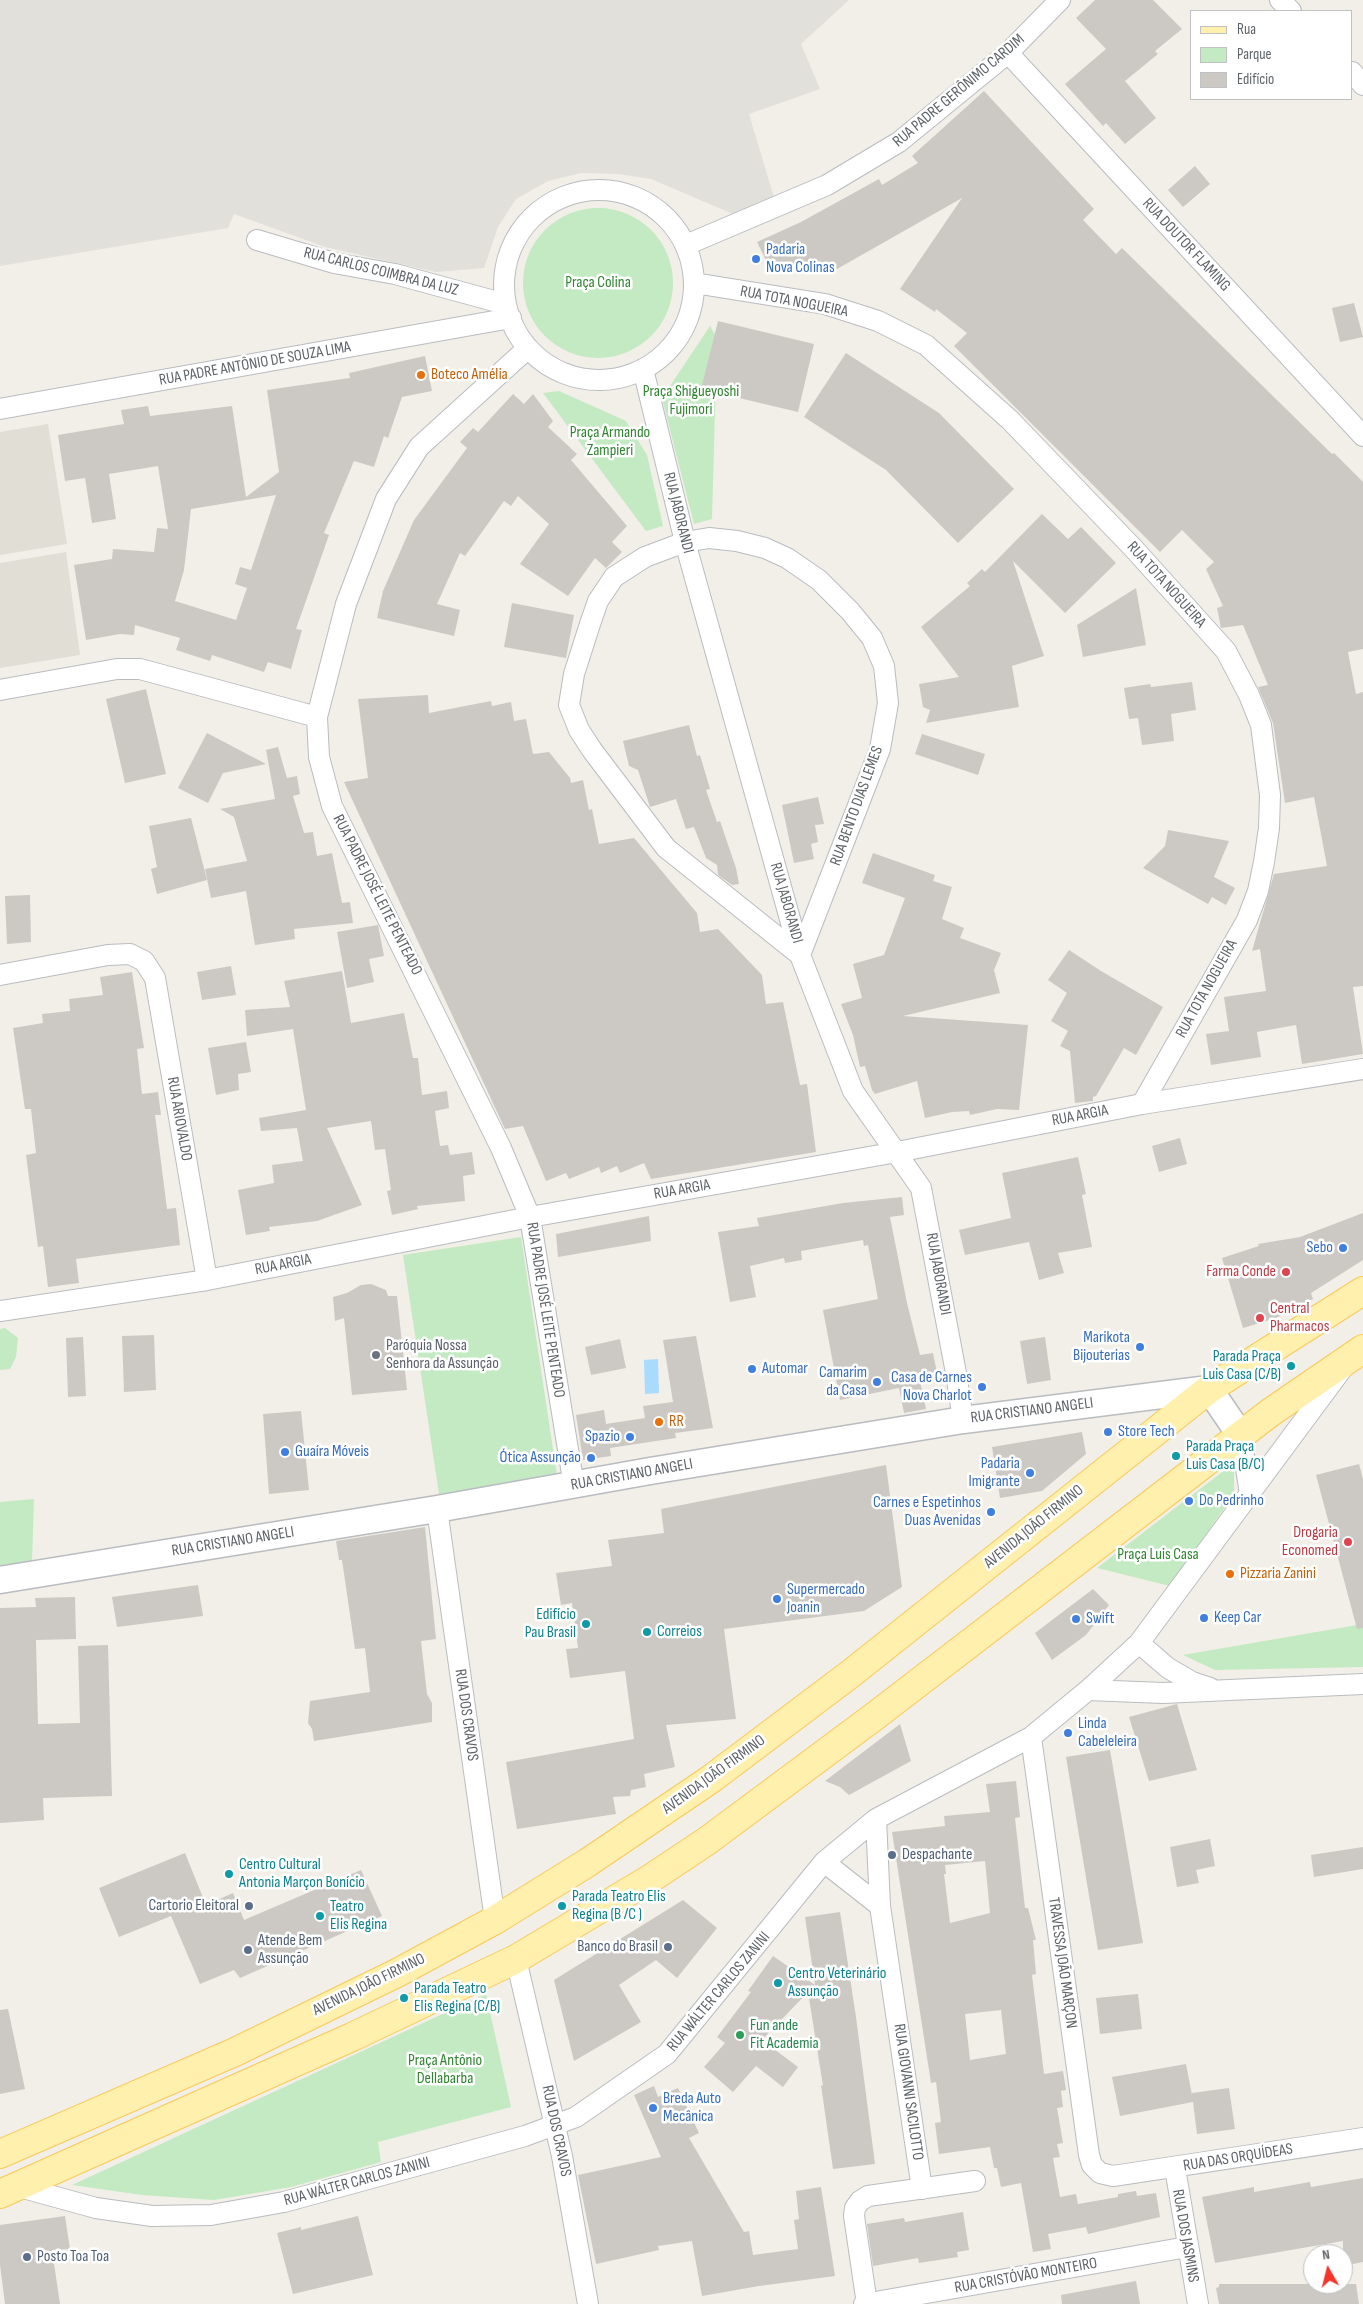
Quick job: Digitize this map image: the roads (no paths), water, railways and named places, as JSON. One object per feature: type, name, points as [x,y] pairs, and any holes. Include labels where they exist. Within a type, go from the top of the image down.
[{"type":"main road","name":"AVENIDA JOÃO FIRMINO","points":[[0,2154],[236,2052],[397,1973],[495,1920],[587,1863],[711,1779],[849,1675],[1209,1389],[1363,1290]]},
{"type":"main road","points":[[8,2190],[352,2037],[516,1959],[645,1882],[707,1841],[875,1716],[1271,1412],[1356,1353]]},
{"type":"street","name":"RUA PADRE GERÔNIMO CARDIM","points":[[686,245],[827,186],[900,142],[1008,53],[1060,0]]},
{"type":"street","points":[[1280,0],[1290,10]]},
{"type":"street","name":"RUA DOUTOR FLAMING","points":[[1008,53],[1363,436]]},
{"type":"street","points":[[1353,73],[1363,84]]},
{"type":"street","points":[[608,190],[632,196],[655,207],[673,224],[686,245],[693,269],[694,283],[694,298],[688,320],[677,340],[662,356],[643,369],[620,378],[595,380],[570,375],[547,364],[528,348],[514,328],[508,311],[504,279],[508,254],[526,225],[537,212],[558,199],[582,191],[608,190]]},
{"type":"street","name":"RUA CARLOS COIMBRA DA LUZ","points":[[257,240],[334,263],[395,274],[508,311]]},
{"type":"street","name":"RUA TOTA NOGUEIRA","points":[[694,283],[825,304],[878,321],[926,345],[1010,420],[1135,550],[1226,651],[1250,695],[1261,725],[1270,795],[1264,862],[1258,891],[1247,920],[1142,1104]]},
{"type":"street","name":"RUA PADRE ANTÔNIO DE SOUZA LIMA","points":[[0,409],[508,311]]},
{"type":"street","name":"RUA PADRE JOSÉ LEITE PENTEADO","points":[[528,348],[419,447],[386,499],[346,604],[317,717],[319,757],[332,806],[497,1139],[530,1217],[574,1486]]},
{"type":"street","name":"RUA JABORANDI","points":[[643,369],[685,542],[800,955],[853,1091],[897,1152],[920,1188],[953,1354],[963,1420]]},
{"type":"street","name":"RUA BENTO DIAS LEMES","points":[[709,538],[737,540],[765,548],[787,558],[819,580],[850,611],[872,638],[884,666],[888,703],[880,749],[800,955],[666,848],[592,750],[579,730],[569,705],[574,674],[598,601],[614,577],[644,556],[685,542],[709,538]]},
{"type":"street","points":[[0,690],[117,669],[140,669],[317,717]]},
{"type":"street","name":"RUA ARIOVALDO","points":[[0,975],[108,955],[130,954],[144,961],[155,978],[207,1280]]},
{"type":"street","name":"RUA ARGIA","points":[[0,1311],[207,1280],[530,1217],[897,1152],[1142,1104],[1363,1068]]},
{"type":"street","name":"RUA WÁLTER CARLOS ZANINI","points":[[8,2190],[152,2216],[211,2215],[284,2202],[525,2136],[576,2117],[667,2054],[824,1862],[876,1819],[1031,1737],[1088,1690],[1139,1643],[1356,1353]]},
{"type":"street","points":[[1209,1389],[1241,1436],[1250,1494]]},
{"type":"street","name":"RUA CRISTIANO ANGELI","points":[[0,1580],[437,1509],[650,1471],[963,1420],[1209,1389]]},
{"type":"street","name":"RUA DOS CRAVOS","points":[[437,1509],[495,1920]]},
{"type":"street","points":[[1139,1643],[1168,1668],[1192,1682],[1216,1690]]},
{"type":"street","points":[[1088,1690],[1163,1693],[1363,1684]]},
{"type":"street","name":"TRAVESSA JOÃO MARÇON","points":[[1031,1737],[1088,2155],[1092,2165],[1100,2173],[1112,2176]]},
{"type":"street","name":"RUA GIOVANNI SACILOTTO","points":[[876,1819],[880,1906],[922,2188]]},
{"type":"street","points":[[824,1862],[880,1906]]},
{"type":"street","name":"RUA DOS CRAVOS","points":[[516,1959],[555,2125],[588,2304]]},
{"type":"street","name":"RUA DAS ORQUÍDEAS","points":[[1112,2176],[1175,2168],[1363,2138]]},
{"type":"street","name":"RUA DOS JASMINS","points":[[1175,2168],[1187,2248],[1198,2304]]},
{"type":"street","points":[[865,2304],[854,2216],[855,2208],[860,2201],[868,2196],[975,2181]]},
{"type":"street","name":"RUA CRISTÓVÃO MONTEIRO","points":[[865,2304],[1187,2248]]},
{"type":"water","points":[[658,1359],[659,1393],[645,1394],[644,1360]]},
{"type":"place","name":"Padaria Nova Colinas","points":[[756,259]]},
{"type":"place","name":"Boteco Amélia","points":[[421,375]]},
{"type":"place","name":"Sebo","points":[[1343,1248]]},
{"type":"place","name":"Farma Conde","points":[[1286,1272]]},
{"type":"place","name":"Central Pharmacos","points":[[1260,1318]]},
{"type":"place","name":"Marikota Bijouterias","points":[[1140,1347]]},
{"type":"place","name":"Paróquia Nossa Senhora da Assunção","points":[[376,1355]]},
{"type":"place","name":"Parada Praça Luis Casa (C/B)","points":[[1291,1366]]},
{"type":"place","name":"Automar","points":[[752,1369]]},
{"type":"place","name":"Camarim da Casa","points":[[877,1382]]},
{"type":"place","name":"Casa de Carnes Nova Charlot","points":[[982,1387]]},
{"type":"place","name":"RR","points":[[659,1422]]},
{"type":"place","name":"Store Tech","points":[[1108,1432]]},
{"type":"place","name":"Spazio","points":[[630,1437]]},
{"type":"place","name":"Guaíra Móveis","points":[[285,1452]]},
{"type":"place","name":"Parada Praça Luis Casa (B/C)","points":[[1176,1456]]},
{"type":"place","name":"Ótica Assunção","points":[[591,1458]]},
{"type":"place","name":"Padaria Imigrante","points":[[1030,1473]]},
{"type":"place","name":"Do Pedrinho","points":[[1189,1501]]},
{"type":"place","name":"Carnes e Espetinhos Duas Avenidas","points":[[991,1512]]},
{"type":"place","name":"Drogaria Economed","points":[[1348,1542]]},
{"type":"place","name":"Pizzaria Zanini","points":[[1230,1574]]},
{"type":"place","name":"Supermercado Joanin","points":[[777,1599]]},
{"type":"place","name":"Keep Car","points":[[1204,1618]]},
{"type":"place","name":"Swift","points":[[1076,1619]]},
{"type":"place","name":"Edifício Pau Brasil","points":[[586,1624]]},
{"type":"place","name":"Correios","points":[[647,1632]]},
{"type":"place","name":"Linda Cabeleleira","points":[[1068,1733]]},
{"type":"place","name":"Despachante","points":[[892,1855]]},
{"type":"place","name":"Centro Cultural Antonia Marçon Bonício","points":[[229,1874]]},
{"type":"place","name":"Cartorio Eleitoral","points":[[249,1906]]},
{"type":"place","name":"Parada Teatro Elis Regina (B /C )","points":[[562,1906]]},
{"type":"place","name":"Teatro Elis Regina","points":[[320,1916]]},
{"type":"place","name":"Banco do Brasil","points":[[668,1947]]},
{"type":"place","name":"Atende Bem Assunção","points":[[248,1950]]},
{"type":"place","name":"Centro Veterinário Assunção","points":[[778,1983]]},
{"type":"place","name":"Parada Teatro Elis Regina (C/B)","points":[[404,1998]]},
{"type":"place","name":"Fun ande Fit Academia","points":[[740,2035]]},
{"type":"place","name":"Breda Auto Mecânica","points":[[653,2108]]},
{"type":"place","name":"Posto Toa Toa","points":[[27,2257]]},
{"type":"park label","name":"Praça Colina","points":[[598,283]]},
{"type":"park label","name":"Praça Shigueyoshi Fujimori","points":[[691,401]]},
{"type":"park label","name":"Praça Armando Zampieri","points":[[610,442]]},
{"type":"park label","name":"Praça Luis Casa","points":[[1158,1555]]},
{"type":"park label","name":"Praça Antônio Dellabarba","points":[[445,2070]]}]
